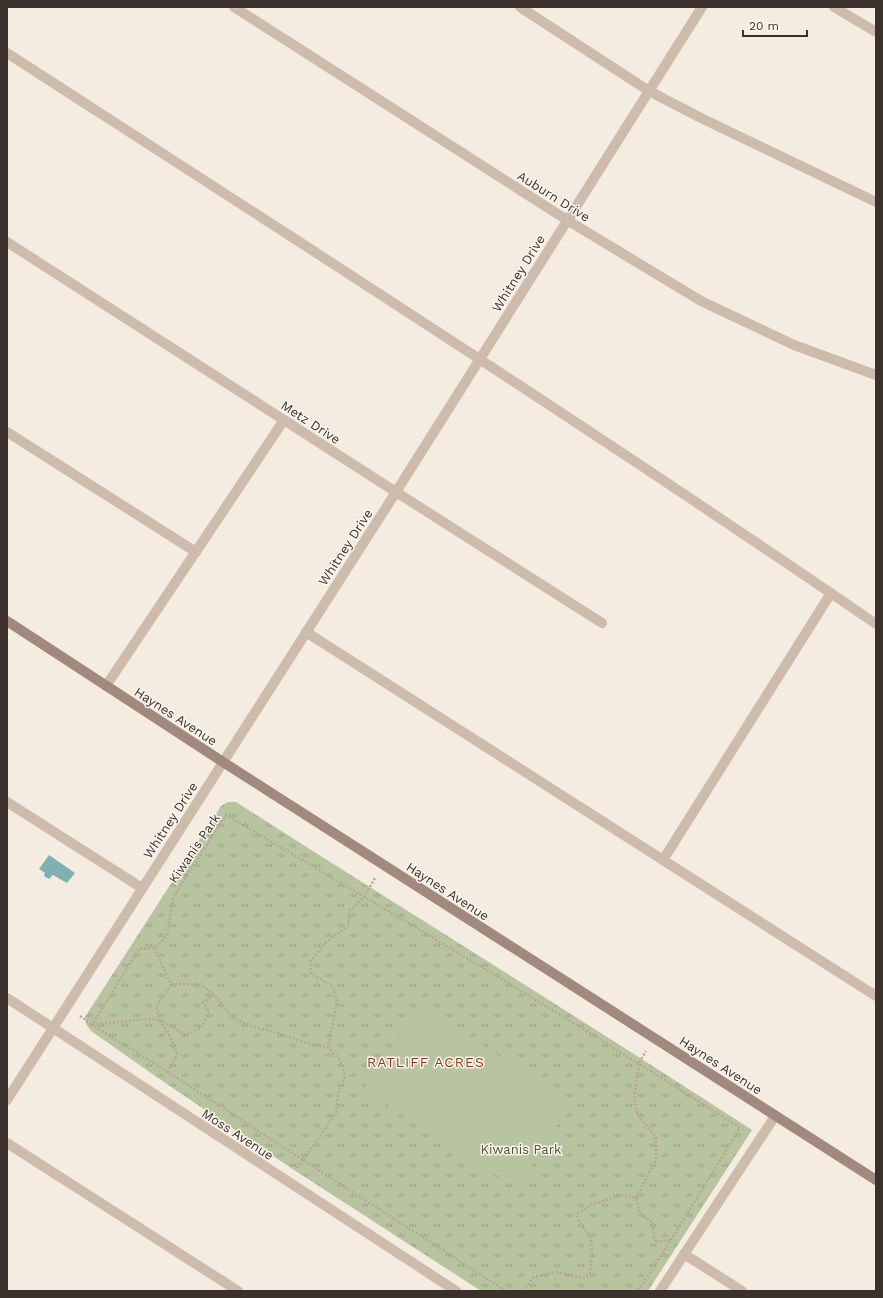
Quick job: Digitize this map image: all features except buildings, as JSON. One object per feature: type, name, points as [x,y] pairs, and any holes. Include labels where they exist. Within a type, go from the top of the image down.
[{"type":"street","name":"Auburn Drive","points":[[234,7],[567,220],[701,301],[794,345],[876,375]]},
{"type":"street","points":[[520,7],[649,91],[701,118],[876,202]]},
{"type":"street","name":"Whitney Drive","points":[[7,1100],[396,492],[702,7]]},
{"type":"street","points":[[834,7],[876,32]]},
{"type":"street","points":[[7,53],[479,359],[787,562],[876,624]]},
{"type":"street","name":"Metz Drive","points":[[7,242],[602,623]]},
{"type":"street","points":[[106,686],[284,420]]},
{"type":"street","points":[[7,432],[196,552]]},
{"type":"street","points":[[663,860],[831,593]]},
{"type":"street","name":"Haynes Avenue","points":[[7,622],[876,1180]]},
{"type":"street","points":[[306,632],[876,996]]},
{"type":"street","points":[[7,802],[142,888]]},
{"type":"street","name":"Moss Avenue","points":[[7,998],[456,1291]]},
{"type":"street","points":[[660,1291],[775,1116]]},
{"type":"street","points":[[7,1143],[238,1291]]},
{"type":"street","points":[[684,1254],[742,1291]]},
{"type":"path","name":"Kiwanis Park","points":[[154,948],[167,936],[173,897],[226,815],[364,896],[639,1063],[740,1128],[638,1291]]},
{"type":"path","points":[[328,1047],[337,1002],[332,987],[311,973],[310,962],[325,944],[348,926],[349,911],[364,896],[382,864]]},
{"type":"path","points":[[92,1024],[139,949],[154,948],[171,984]]},
{"type":"path","points":[[171,984],[200,984],[215,995],[232,1018],[254,1027],[278,1033],[309,1044],[328,1047],[341,1062],[345,1077],[338,1094],[336,1113],[303,1160],[286,1180]]},
{"type":"path","points":[[168,1072],[177,1054],[171,1039],[160,1020],[156,1007],[171,984]]},
{"type":"path","points":[[92,1024],[146,1019],[160,1020],[186,1035],[202,1027],[209,1010],[203,1002],[215,995]]},
{"type":"path","points":[[92,1024],[506,1291]]},
{"type":"path","points":[[654,1038],[639,1063],[634,1099],[639,1117],[656,1136],[656,1160],[636,1198],[640,1214],[652,1222],[655,1242],[671,1240]]},
{"type":"path","points":[[523,1291],[534,1277],[556,1272],[584,1278],[590,1273],[592,1249],[589,1235],[579,1223],[577,1214],[591,1205],[621,1195],[636,1198]]},
{"type":"green space","name":"Kiwanis Park","points":[[228,802],[236,802],[752,1130],[648,1291],[481,1291],[291,1168],[91,1031],[86,1024],[85,1017],[221,806]]},
{"type":"green space","points":[[418,1005],[572,1102],[517,1188],[364,1090]]},
{"type":"water","points":[[49,855],[75,873],[67,883],[53,875],[49,879],[44,876],[45,873],[39,869]]},
{"type":"district","name":"RATLIFF ACRES","points":[[426,1062]]}]
